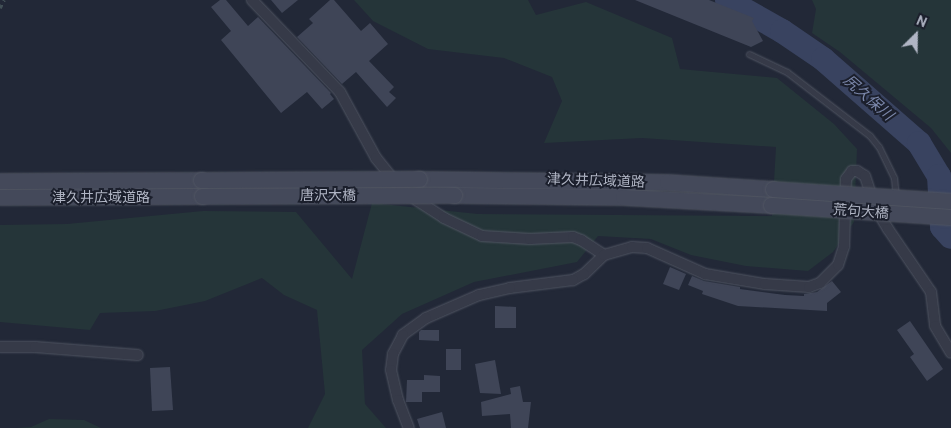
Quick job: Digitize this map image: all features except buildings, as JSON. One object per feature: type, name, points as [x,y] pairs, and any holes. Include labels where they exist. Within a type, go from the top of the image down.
[{"type":"main road","name":"唐沢大橋","points":[[201,180],[418,178]]},
{"type":"main road","name":"津久井広域道路","points":[[418,178],[629,181],[773,189]]},
{"type":"main road","name":"津久井広域道路","points":[[0,181],[201,180]]},
{"type":"main road","name":"荒句大橋","points":[[773,189],[951,201]]},
{"type":"main road","name":"唐沢大橋","points":[[202,196],[454,195]]},
{"type":"main road","name":"津久井広域道路","points":[[454,195],[624,196],[771,205]]},
{"type":"main road","name":"津久井広域道路","points":[[0,197],[202,196]]},
{"type":"main road","name":"荒句大橋","points":[[771,205],[951,218]]},
{"type":"street","points":[[252,0],[340,92],[380,164],[400,188],[444,218],[482,236],[530,239],[573,237],[589,244],[604,255]]},
{"type":"street","points":[[410,428],[398,400],[391,370],[393,354],[403,335],[426,318],[479,295],[510,288],[573,280],[584,274],[604,255],[632,247],[647,248],[705,274],[765,284],[809,287],[828,277],[838,265],[842,256],[846,179],[850,173],[855,171],[865,176],[876,209],[931,292],[935,326],[951,353]]},
{"type":"street","points":[[0,347],[35,347],[138,355]]},
{"type":"lane","points":[[749,54],[787,72],[870,136],[879,147],[894,178],[896,193],[896,206],[888,229]]},
{"type":"path","points":[[0,8],[4,0]]},
{"type":"shaded area","points":[[354,0],[528,0],[536,15],[586,2],[672,38],[680,69],[777,78],[834,124],[857,149],[854,222],[833,252],[808,271],[746,266],[691,255],[651,239],[598,236],[577,262],[474,282],[402,314],[362,350],[365,404],[386,428],[308,428],[325,394],[317,310],[284,295],[262,278],[205,301],[155,311],[100,313],[90,330],[0,322],[0,225],[67,224],[203,211],[296,212],[352,279],[372,203],[478,214],[772,216],[776,147],[642,138],[544,143],[562,101],[552,77],[504,58],[428,49],[373,21]]},
{"type":"shaded area","points":[[812,0],[951,0],[951,153],[931,128],[840,52],[812,33],[816,9]]},
{"type":"shaded area","points":[[49,419],[84,420],[101,428],[16,428],[31,427]]},
{"type":"waterway","name":"尻久保川","points":[[727,0],[782,31],[823,59],[919,143],[939,176],[942,227],[951,237]]}]
